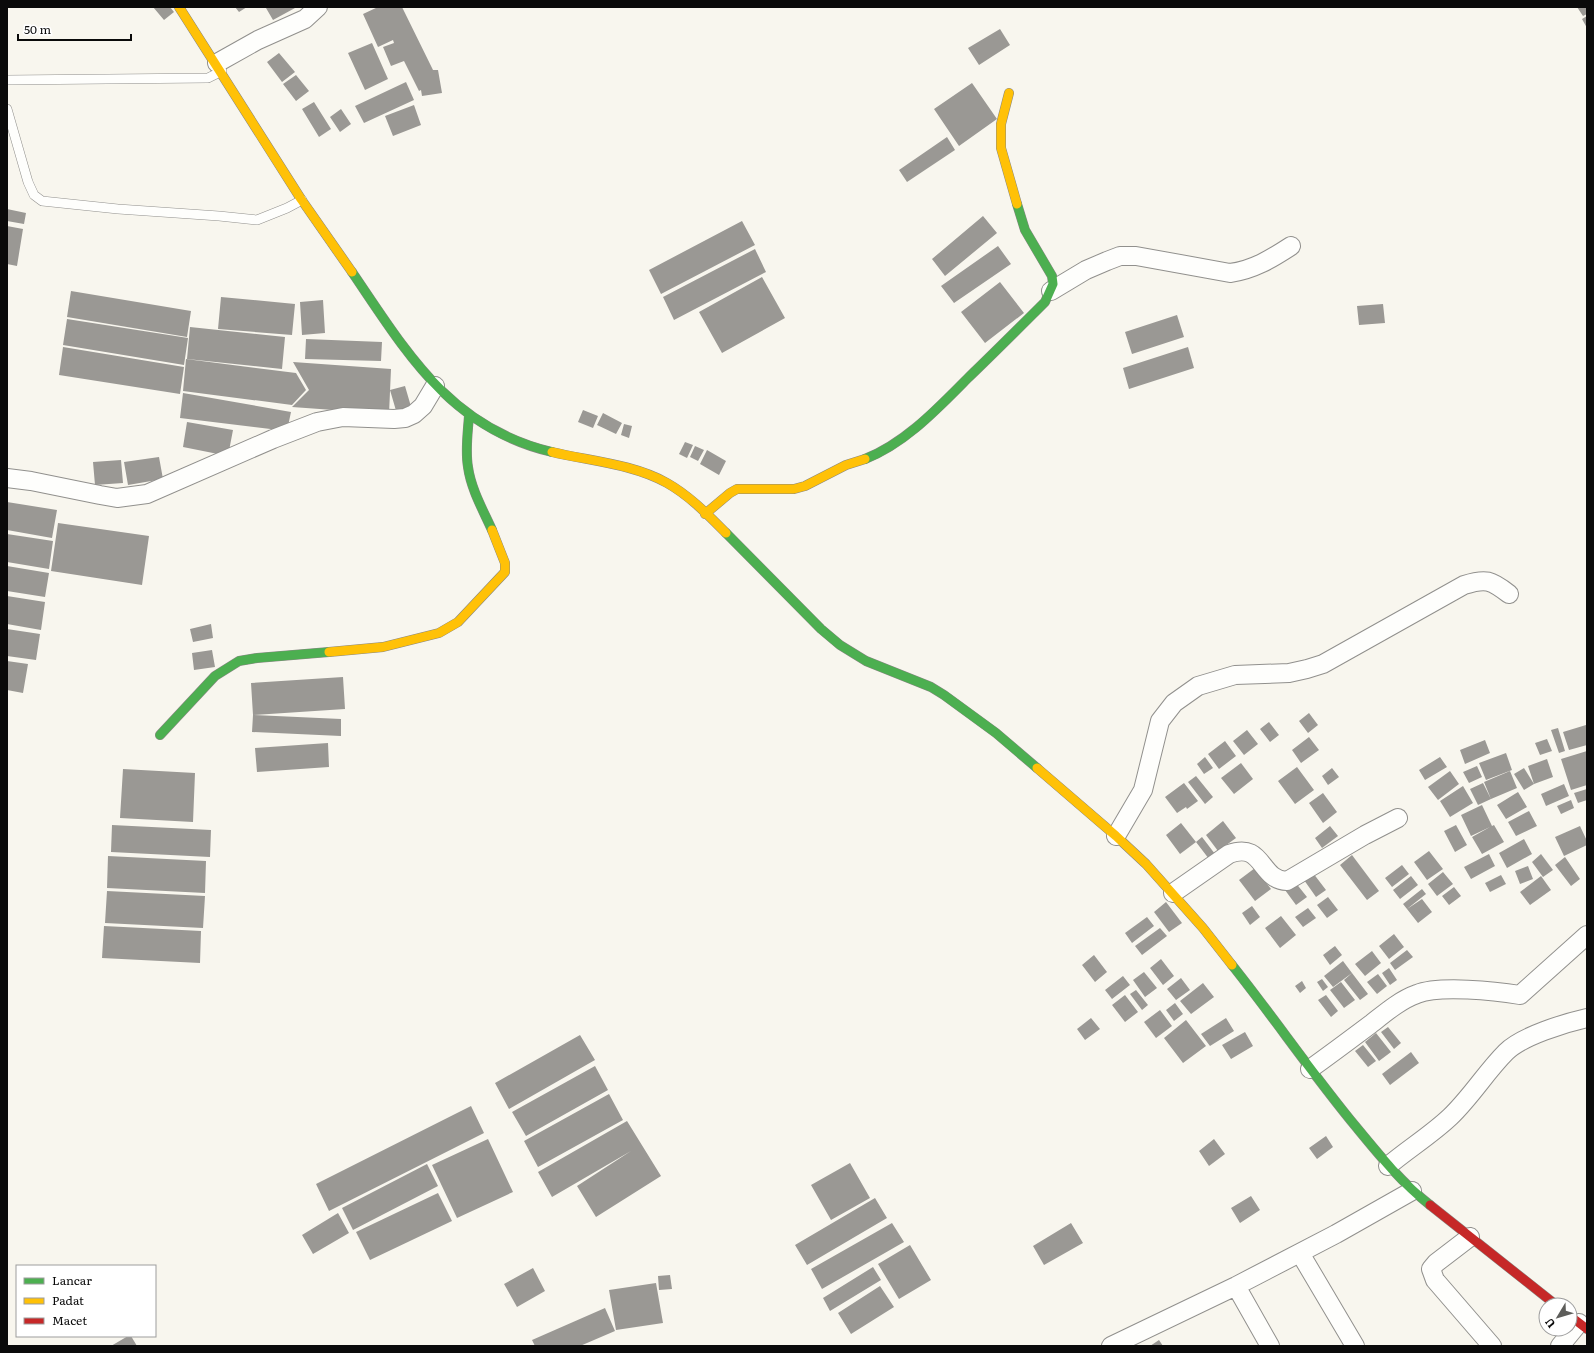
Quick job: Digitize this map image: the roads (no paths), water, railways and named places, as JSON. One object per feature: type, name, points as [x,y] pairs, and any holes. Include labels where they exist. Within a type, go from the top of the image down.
[{"type":"street","points":[[179,7],[219,67],[302,200],[417,366],[435,386],[469,415],[493,430],[534,448],[615,465],[656,478],[676,490],[705,514],[821,629],[840,645],[866,661],[932,687],[996,733],[1116,836],[1146,864],[1173,893],[1248,985],[1363,1138],[1399,1157],[1412,1191],[1546,1297]]},
{"type":"street","points":[[219,67],[258,40],[305,19],[318,7]]},
{"type":"street","points":[[705,514],[737,489],[794,489],[810,484],[846,465],[867,458],[891,445],[938,409],[1045,302],[1053,284],[1052,276],[1025,230],[1002,156],[1000,132],[1009,93]]},
{"type":"street","points":[[1051,291],[1086,270],[1120,256],[1136,256],[1230,273],[1241,272],[1264,263],[1291,246]]},
{"type":"street","points":[[7,478],[31,480],[112,497],[133,497],[147,494],[317,422],[343,417],[405,418],[414,414],[423,406],[435,386]]},
{"type":"street","points":[[160,735],[215,676],[239,661],[257,658],[383,647],[439,633],[448,629],[458,622],[477,604],[503,575],[505,572],[506,563],[475,491],[469,472],[467,451],[469,415]]},
{"type":"street","points":[[1116,836],[1143,790],[1160,721],[1174,703],[1198,686],[1235,674],[1289,673],[1323,664],[1464,585],[1478,580],[1488,580],[1509,594]]},
{"type":"street","points":[[1173,893],[1229,854],[1238,851],[1247,851],[1256,856],[1272,875],[1282,881],[1287,881],[1365,834],[1398,818]]},
{"type":"street","points":[[1310,1069],[1389,1010],[1418,993],[1433,990],[1447,990],[1502,992],[1520,995],[1587,935]]},
{"type":"street","points":[[1399,1157],[1448,1118],[1468,1099],[1507,1051],[1531,1036],[1569,1022],[1587,1018]]},
{"type":"street","points":[[1111,1346],[1236,1286],[1300,1253],[1412,1191]]},
{"type":"street","points":[[1470,1237],[1436,1263],[1431,1269],[1434,1280],[1492,1346]]},
{"type":"street","points":[[1300,1253],[1355,1346]]},
{"type":"street","points":[[1236,1286],[1270,1346]]},
{"type":"street","points":[[1560,1346],[1579,1323]]},
{"type":"lane","points":[[7,80],[208,78],[219,67]]},
{"type":"lane","points":[[7,109],[28,182],[34,195],[42,201],[118,210],[219,216],[257,220],[287,208],[302,200]]}]
